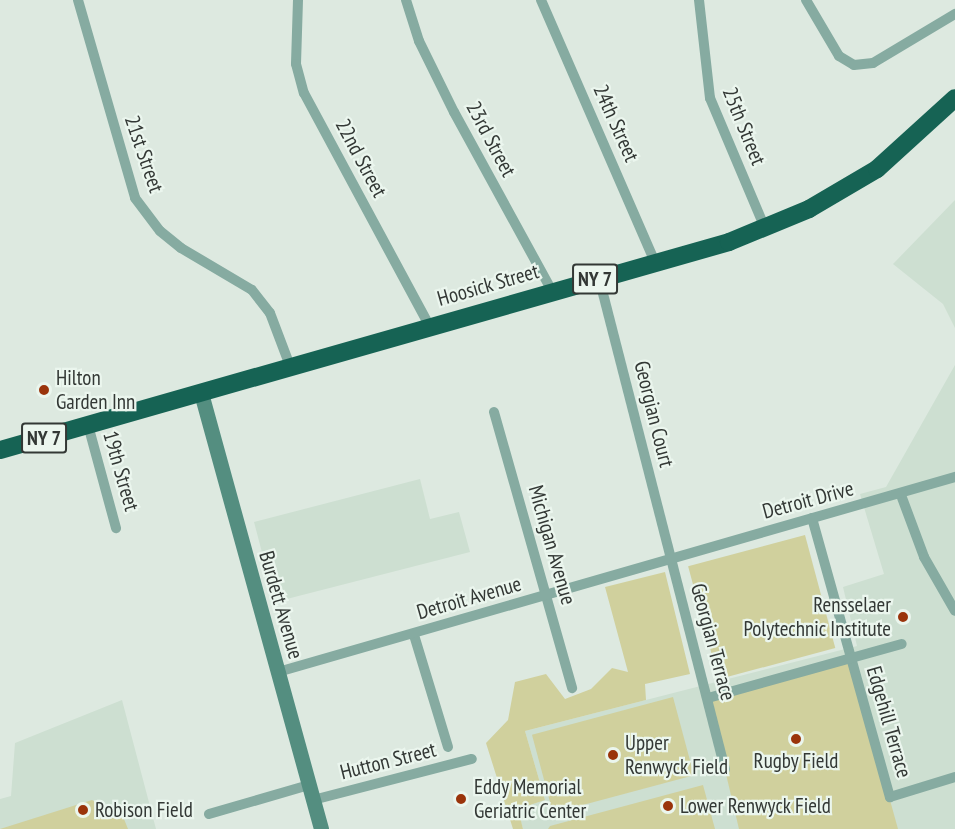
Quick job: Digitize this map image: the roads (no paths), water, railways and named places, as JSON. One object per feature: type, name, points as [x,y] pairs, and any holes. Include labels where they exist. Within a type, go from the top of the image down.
[{"type":"highway","name":"Hoosick Street","points":[[0,450],[655,262],[765,228],[825,200],[877,169],[955,99]]},
{"type":"street","name":"21st Street","points":[[78,0],[135,198],[160,231],[181,248],[252,290],[270,313],[290,366]]},
{"type":"street","name":"22nd Street","points":[[298,0],[296,64],[304,93],[429,325]]},
{"type":"street","name":"23rd Street","points":[[406,0],[419,41],[454,112],[552,291]]},
{"type":"street","name":"24th Street","points":[[542,0],[655,262]]},
{"type":"street","name":"25th Street","points":[[699,0],[710,98],[765,228]]},
{"type":"street","points":[[806,0],[840,56],[847,63],[864,65],[955,14]]},
{"type":"street","name":"Georgian Court","points":[[599,278],[671,560]]},
{"type":"street","name":"Burdett Avenue","points":[[201,393],[321,829]]},
{"type":"street","name":"Michigan Avenue","points":[[494,412],[572,687]]},
{"type":"street","name":"19th Street","points":[[88,425],[116,528]]},
{"type":"street","name":"Detroit Drive","points":[[671,560],[812,518],[901,495],[955,477]]},
{"type":"street","points":[[901,495],[924,557],[955,612]]},
{"type":"street","name":"Edgehill Terrace","points":[[812,518],[890,797],[955,777]]},
{"type":"street","name":"Detroit Avenue","points":[[278,672],[671,560]]},
{"type":"street","name":"Georgian Terrace","points":[[671,560],[725,769]]},
{"type":"street","points":[[414,635],[448,747]]},
{"type":"street","points":[[708,698],[902,644]]},
{"type":"street","name":"Hutton Street","points":[[209,814],[472,759]]},
{"type":"place","name":"Hilton Garden Inn","points":[[44,390]]},
{"type":"place","name":"Rensselaer Polytechnic Institute","points":[[903,617]]},
{"type":"place","name":"Rugby Field","points":[[796,739]]},
{"type":"place","name":"Upper Renwyck Field","points":[[613,755]]},
{"type":"place","name":"Eddy Memorial Geriatric Center","points":[[461,799]]},
{"type":"place","name":"Lower Renwyck Field","points":[[668,806]]},
{"type":"place","name":"Robison Field","points":[[83,810]]}]
